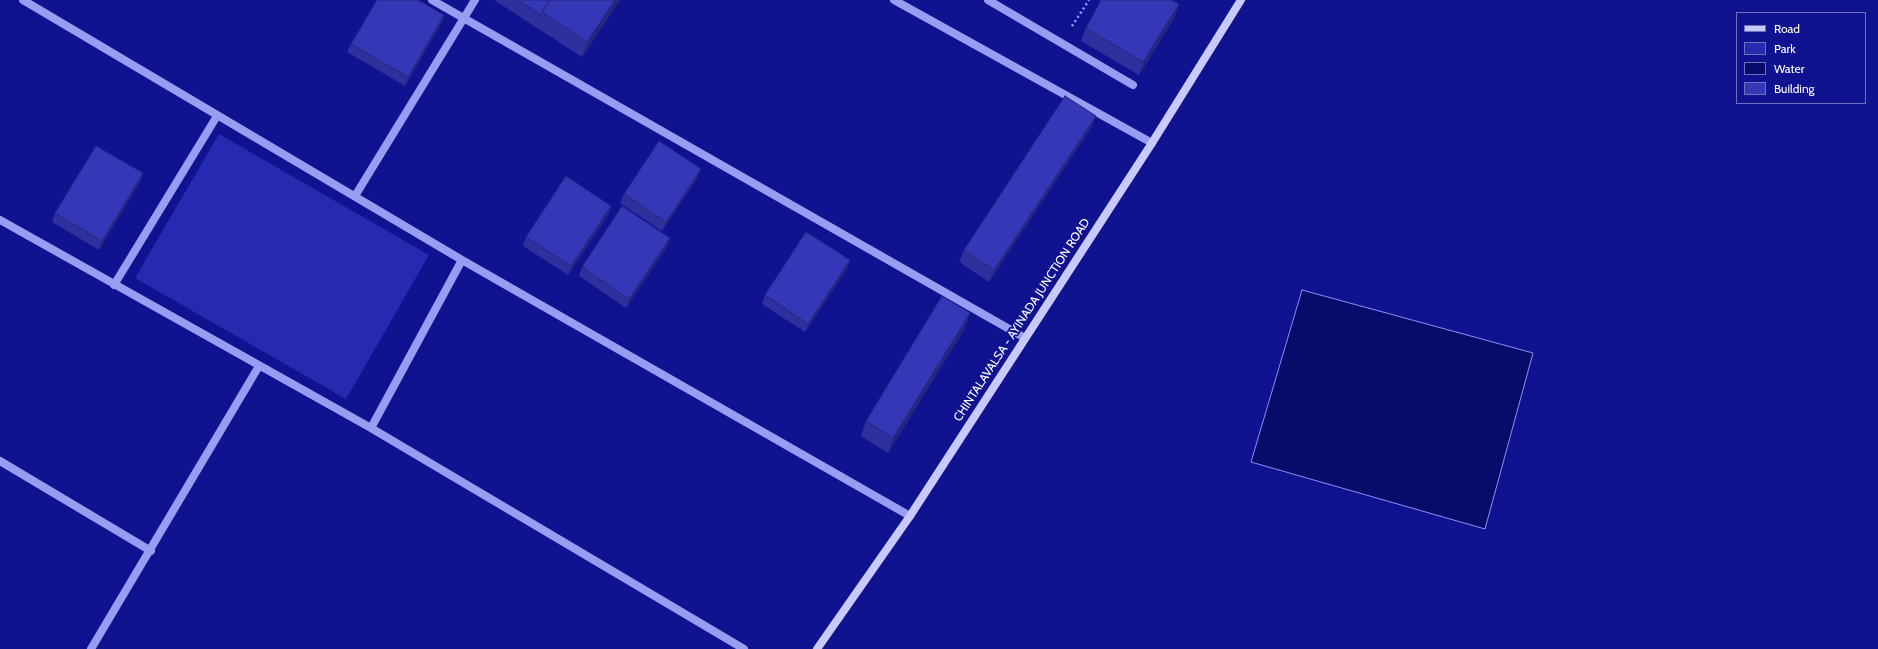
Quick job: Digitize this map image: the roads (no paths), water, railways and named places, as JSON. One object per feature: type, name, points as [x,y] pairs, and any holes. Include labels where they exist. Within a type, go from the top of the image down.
[{"type":"main road","name":"CHINTALAVALSA - AYINADA JUNCTION ROAD","points":[[817,649],[910,516],[1152,143],[1240,0]]},
{"type":"street","points":[[23,0],[462,260],[910,516]]},
{"type":"street","points":[[432,0],[1025,338]]},
{"type":"street","points":[[355,196],[475,0]]},
{"type":"street","points":[[894,0],[1152,143]]},
{"type":"street","points":[[988,0],[1133,85]]},
{"type":"street","points":[[114,285],[217,116]]},
{"type":"street","points":[[0,220],[371,428],[744,649]]},
{"type":"street","points":[[371,428],[462,260]]},
{"type":"street","points":[[92,649],[259,366]]},
{"type":"street","points":[[0,461],[151,551]]},
{"type":"water","points":[[1302,290],[1533,353],[1485,529],[1251,462]]}]
